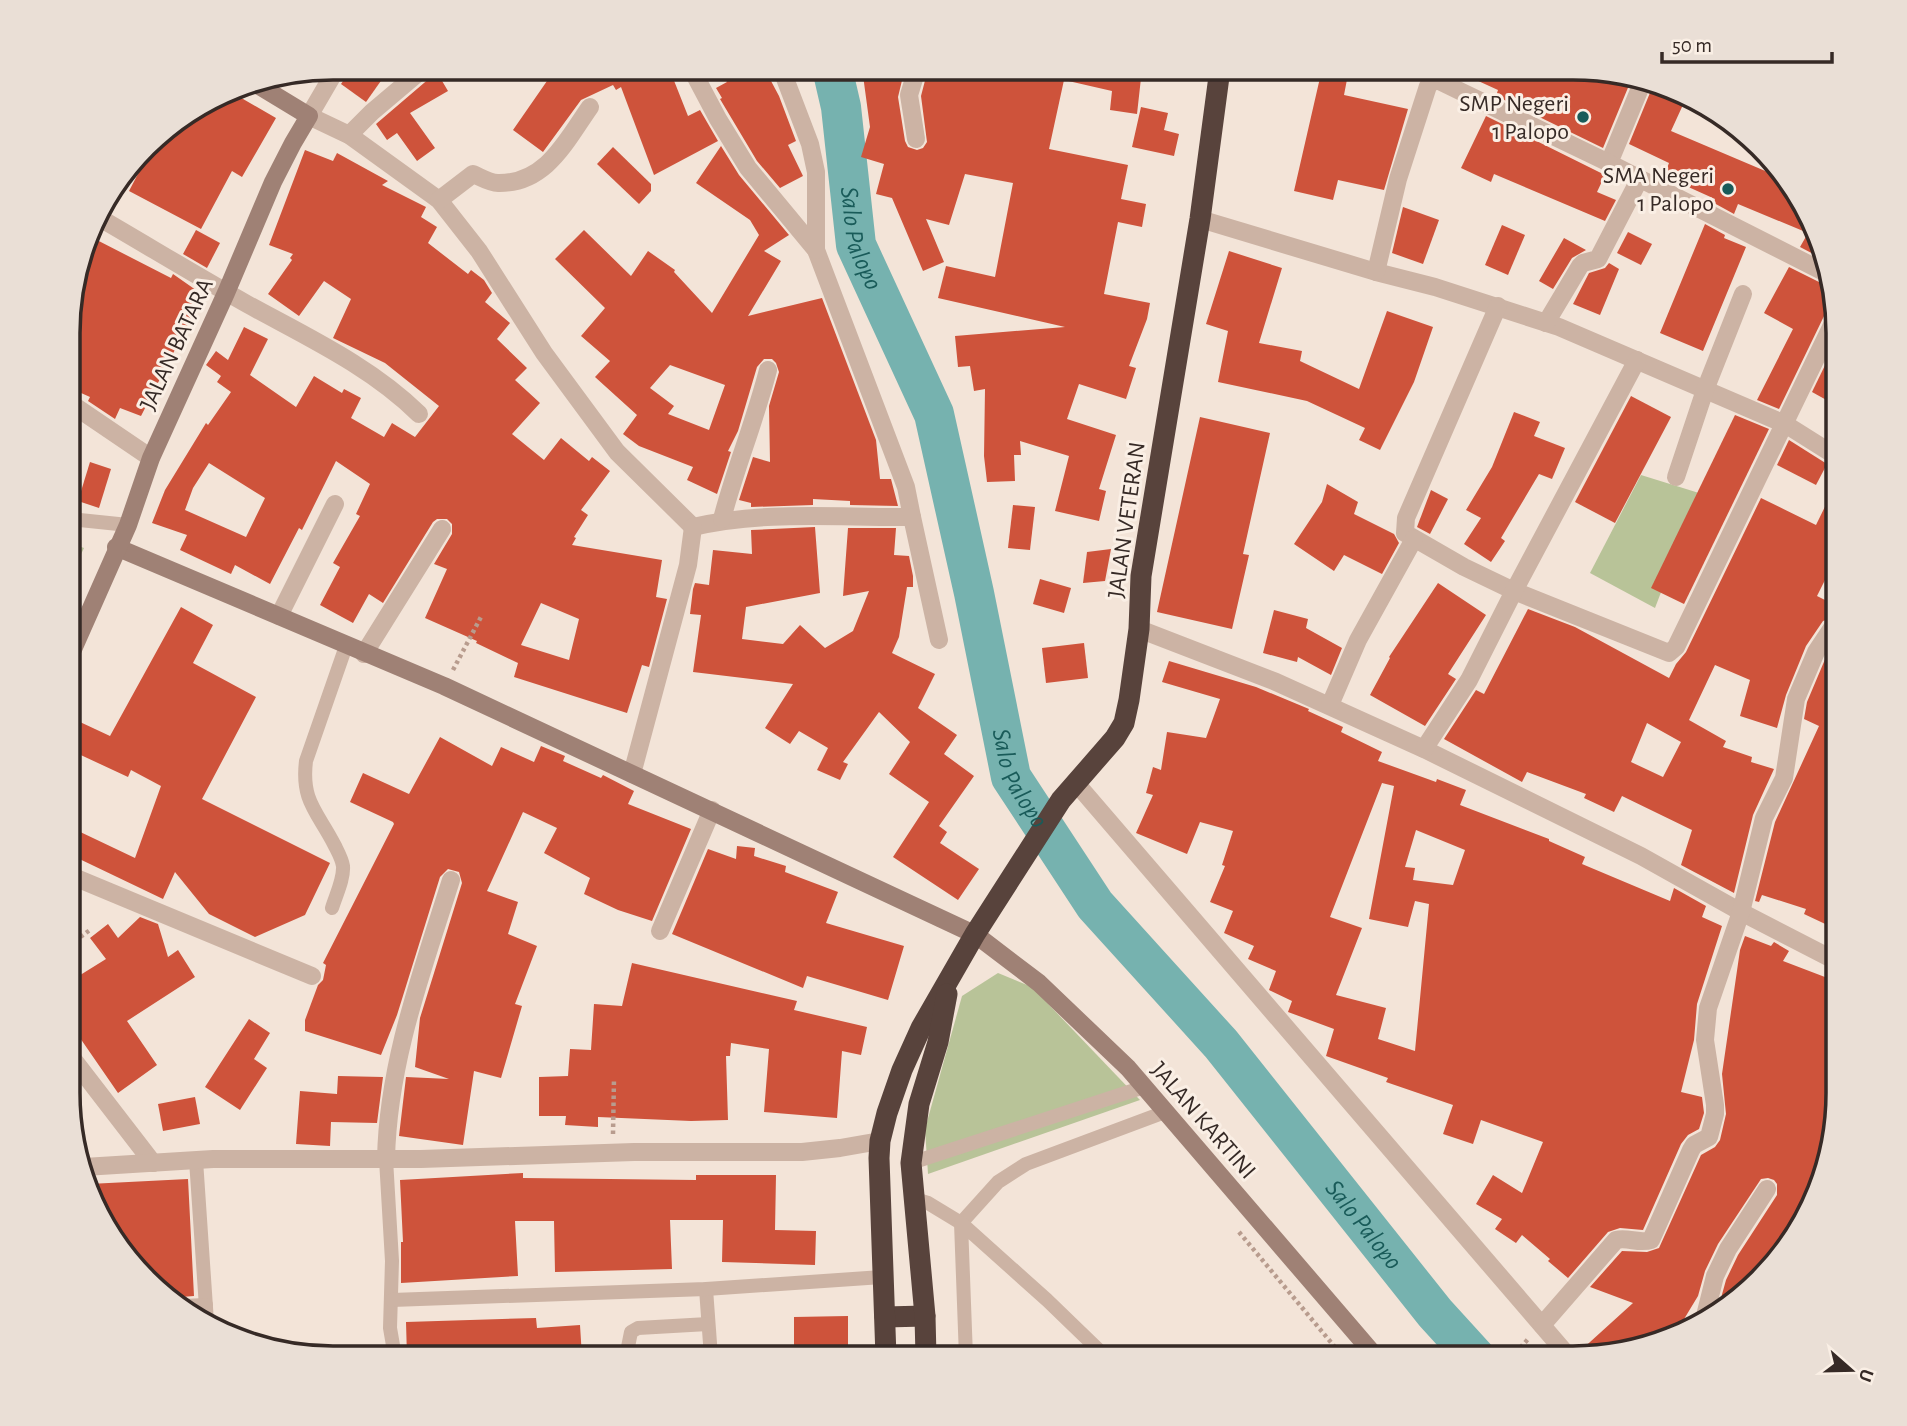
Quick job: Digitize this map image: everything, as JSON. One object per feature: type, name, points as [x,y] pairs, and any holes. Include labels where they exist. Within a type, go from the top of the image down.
[{"type":"highway","name":"JALAN VETERAN","points":[[886,1346],[881,1277],[880,1141],[902,1070],[921,1028],[975,934],[1061,800],[1115,738],[1124,723],[1139,629],[1142,576],[1200,219],[1219,80]]},
{"type":"highway","points":[[926,1346],[911,1163],[919,1104],[938,1042],[949,981]]},
{"type":"highway","points":[[885,1317],[925,1316]]},
{"type":"street","points":[[309,116],[330,80]]},
{"type":"street","points":[[349,135],[411,80]]},
{"type":"street","points":[[697,80],[748,168],[816,250],[906,487],[939,640]]},
{"type":"street","points":[[786,80],[810,144],[816,172],[816,250]]},
{"type":"street","points":[[913,80],[909,95],[916,139]]},
{"type":"street","points":[[1376,272],[1398,179],[1428,86],[1434,80]]},
{"type":"street","points":[[1437,80],[1818,269]]},
{"type":"street","points":[[1609,163],[1640,89]]},
{"type":"street","points":[[266,90],[309,116],[349,135],[439,200],[479,251],[544,352],[617,452],[693,527]]},
{"type":"street","points":[[439,200],[472,174],[496,184],[514,181],[547,167],[590,107]]},
{"type":"street","name":"JALAN BATARA","points":[[80,632],[128,525],[151,457],[292,143],[309,116]]},
{"type":"street","points":[[1546,323],[1580,266],[1598,259],[1639,180]]},
{"type":"street","points":[[1200,219],[1435,287],[1546,323],[1786,425],[1826,449]]},
{"type":"street","points":[[107,222],[226,293],[371,373],[399,394],[419,414]]},
{"type":"street","points":[[1676,477],[1705,390],[1743,294]]},
{"type":"street","points":[[1498,306],[1406,518],[1405,533],[1514,591],[1664,652],[1672,652],[1786,425],[1826,338]]},
{"type":"street","points":[[1424,749],[1469,680],[1637,360]]},
{"type":"street","points":[[722,519],[768,370]]},
{"type":"street","points":[[80,410],[151,457]]},
{"type":"street","points":[[279,616],[335,504]]},
{"type":"street","points":[[693,527],[722,519],[912,517]]},
{"type":"street","points":[[632,774],[688,565],[693,527]]},
{"type":"street","points":[[364,654],[442,529]]},
{"type":"street","points":[[1330,705],[1358,640],[1414,539]]},
{"type":"street","name":"JALAN KARTINI","points":[[116,547],[444,686],[975,934],[1039,983],[1128,1068],[1367,1346]]},
{"type":"street","points":[[1139,629],[1330,705],[1424,749],[1641,856],[1826,956]]},
{"type":"street","points":[[1542,1325],[1616,1240],[1651,1240],[1690,1150],[1709,1137],[1715,1105],[1705,1025],[1708,1008],[1741,912],[1764,818],[1784,778],[1796,699],[1803,677],[1826,636]]},
{"type":"street","points":[[1076,783],[1560,1346]]},
{"type":"street","points":[[660,931],[712,810]]},
{"type":"street","points":[[80,879],[312,976]]},
{"type":"street","points":[[386,1159],[391,1089],[407,1019],[451,880]]},
{"type":"street","points":[[80,1068],[153,1163]]},
{"type":"street","points":[[92,1167],[196,1160],[802,1152],[840,1149],[880,1141]]},
{"type":"street","points":[[1706,1308],[1719,1267],[1728,1249],[1768,1189]]},
{"type":"lane","points":[[80,520],[128,525]]},
{"type":"lane","points":[[332,908],[343,866],[333,842],[307,798],[304,779],[306,761],[346,646]]},
{"type":"lane","points":[[911,1163],[1144,1087]]},
{"type":"lane","points":[[966,1346],[961,1223],[998,1182],[1026,1164],[1165,1112]]},
{"type":"lane","points":[[386,1159],[392,1261],[390,1328],[393,1346]]},
{"type":"lane","points":[[196,1160],[206,1312]]},
{"type":"lane","points":[[915,1199],[928,1203],[961,1223],[1095,1346]]},
{"type":"lane","points":[[392,1300],[706,1289],[881,1277]]},
{"type":"lane","points":[[706,1289],[709,1346]]},
{"type":"lane","points":[[197,1305],[206,1305]]},
{"type":"lane","points":[[628,1346],[631,1332],[638,1328],[708,1324]]},
{"type":"path","points":[[444,686],[482,615]]},
{"type":"path","points":[[80,937],[90,930]]},
{"type":"path","points":[[613,1153],[614,1078]]},
{"type":"path","points":[[1232,1223],[1334,1346]]},
{"type":"path","points":[[1522,1346],[1527,1341]]},
{"type":"green space","points":[[1641,475],[1699,493],[1655,608],[1590,573]]},
{"type":"green space","points":[[998,973],[1032,987],[1140,1100],[928,1174],[925,1129],[962,996]]},
{"type":"building","points":[[344,80],[382,80],[366,102],[341,84]]},
{"type":"building","points":[[427,80],[442,80],[448,91],[410,113],[435,148],[417,161],[397,133],[387,140],[376,124]]},
{"type":"building","points":[[548,80],[674,80],[688,116],[700,110],[718,141],[654,175],[621,87],[616,90],[613,85],[581,100],[543,152],[513,130]]},
{"type":"building","points":[[726,80],[772,80],[796,141],[788,145],[803,176],[780,188],[757,161],[720,99],[722,98],[716,88],[727,82]]},
{"type":"building","points":[[864,80],[902,80],[898,97],[905,141],[908,147],[917,150],[923,148],[927,142],[921,96],[925,80],[1064,80],[1049,149],[1128,165],[1121,199],[1146,204],[1142,227],[1118,222],[1104,294],[1150,303],[1147,319],[1129,366],[1136,368],[1126,399],[1079,384],[1067,419],[1116,435],[1099,489],[1106,491],[1099,521],[1055,511],[1069,456],[1020,441],[1021,455],[1014,455],[1015,481],[987,482],[984,456],[985,389],[974,391],[970,366],[958,367],[955,336],[1065,327],[938,298],[946,266],[995,277],[1013,183],[965,174],[949,225],[926,219],[944,262],[923,271],[892,198],[876,194],[884,164],[861,157],[870,127]]},
{"type":"building","points":[[1064,80],[1141,80],[1137,114],[1110,110],[1112,91]]},
{"type":"building","points":[[1319,80],[1347,80],[1344,95],[1408,109],[1384,190],[1338,180],[1333,200],[1294,191]]},
{"type":"building","name":"SMP Negeri 1 Palopo","points":[[1476,80],[1574,80],[1629,86],[1603,148],[1496,96],[1498,90]]},
{"type":"building","points":[[1650,92],[1683,106],[1671,131],[1768,172],[1793,207],[1804,232],[1738,204],[1734,214],[1714,203],[1715,199],[1664,176],[1669,163],[1629,144]]},
{"type":"building","points":[[242,98],[276,118],[242,177],[232,171],[201,229],[129,191],[139,171],[167,143],[207,114]]},
{"type":"building","points":[[1141,107],[1168,113],[1164,130],[1179,134],[1174,156],[1132,147]]},
{"type":"building","points":[[1486,116],[1605,175],[1597,192],[1616,200],[1605,221],[1494,174],[1491,182],[1461,168]]},
{"type":"building","points":[[721,146],[739,175],[789,235],[764,251],[781,261],[748,316],[822,298],[876,440],[880,479],[891,479],[898,506],[850,505],[850,501],[813,499],[813,505],[751,507],[751,503],[739,500],[753,457],[770,462],[769,406],[779,372],[772,359],[764,359],[757,367],[738,431],[728,451],[731,452],[717,494],[687,480],[693,467],[639,446],[623,434],[637,415],[595,377],[610,361],[581,336],[605,308],[555,259],[584,230],[631,276],[648,251],[675,270],[712,313],[759,235],[750,220],[696,183]],"holes":[[[670,365],[725,385],[709,430],[668,414],[674,406],[650,388]]]},
{"type":"building","points":[[613,147],[651,184],[651,191],[639,204],[597,164]]},
{"type":"building","points":[[305,150],[333,161],[337,153],[388,181],[382,185],[426,207],[421,217],[437,227],[428,243],[468,274],[471,270],[484,280],[492,293],[485,302],[510,323],[497,339],[527,368],[515,380],[540,403],[512,434],[544,460],[561,438],[589,461],[592,457],[610,471],[581,510],[588,515],[572,545],[662,560],[656,597],[667,599],[649,667],[642,665],[627,713],[514,677],[518,663],[425,618],[447,569],[434,564],[452,534],[452,524],[447,519],[433,522],[383,603],[369,594],[353,623],[320,605],[340,567],[333,563],[360,516],[356,514],[370,484],[336,461],[302,530],[299,528],[270,584],[235,565],[231,574],[180,550],[187,535],[152,523],[165,490],[206,423],[208,425],[231,392],[217,382],[221,376],[206,365],[216,351],[228,360],[244,327],[268,339],[250,375],[296,407],[314,376],[342,393],[344,389],[361,398],[351,418],[384,437],[392,423],[415,437],[439,406],[385,363],[333,338],[351,299],[324,281],[299,316],[268,294],[292,260],[290,258],[293,254],[269,245]],"holes":[[[209,463],[265,498],[246,537],[185,510],[193,488]],[[541,603],[579,619],[569,660],[521,645]]]},
{"type":"building","points":[[1403,207],[1439,220],[1423,264],[1392,253]]},
{"type":"building","points":[[1705,224],[1725,235],[1724,238],[1746,247],[1703,351],[1660,333]]},
{"type":"building","points":[[1502,225],[1525,235],[1508,275],[1485,265]]},
{"type":"building","points":[[196,230],[220,243],[207,268],[183,254]]},
{"type":"building","points":[[1628,232],[1652,244],[1641,265],[1617,253]]},
{"type":"building","points":[[1806,236],[1814,254],[1800,247]]},
{"type":"building","points":[[1564,238],[1586,250],[1572,258],[1553,289],[1539,281]]},
{"type":"building","points":[[98,241],[171,278],[173,274],[203,295],[141,416],[120,408],[115,419],[88,401],[90,397],[80,392],[80,334],[85,284]]},
{"type":"building","points":[[1229,251],[1282,268],[1259,343],[1302,351],[1300,361],[1359,389],[1387,311],[1433,327],[1414,382],[1380,450],[1359,440],[1365,428],[1307,401],[1218,382],[1228,331],[1206,324]]},
{"type":"building","points":[[1609,263],[1619,269],[1600,315],[1573,304],[1589,273],[1605,268]]},
{"type":"building","points":[[1789,267],[1822,282],[1826,313],[1779,409],[1757,400],[1793,329],[1764,313]]},
{"type":"building","points":[[1826,363],[1826,400],[1812,392]]},
{"type":"building","points":[[1631,396],[1671,417],[1615,523],[1575,502]]},
{"type":"building","points":[[1514,412],[1540,422],[1534,436],[1565,448],[1552,479],[1539,474],[1501,538],[1505,541],[1491,562],[1464,544],[1481,518],[1466,510],[1492,467]]},
{"type":"building","points":[[1735,415],[1769,429],[1684,604],[1651,588]]},
{"type":"building","points":[[1200,417],[1270,433],[1243,554],[1249,555],[1232,629],[1157,612]]},
{"type":"building","points":[[1789,440],[1826,463],[1816,485],[1777,465]]},
{"type":"building","points":[[90,462],[111,469],[99,508],[80,502]]},
{"type":"building","points":[[1327,484],[1358,502],[1354,514],[1394,534],[1399,543],[1382,574],[1344,555],[1334,571],[1294,544],[1322,502]]},
{"type":"building","points":[[1431,490],[1448,499],[1430,534],[1417,527]]},
{"type":"building","points":[[1761,498],[1816,525],[1826,505],[1826,578],[1817,596],[1826,600],[1826,620],[1806,646],[1786,695],[1777,728],[1740,716],[1750,680],[1715,665],[1689,720],[1726,741],[1723,747],[1752,757],[1751,762],[1774,769],[1753,815],[1734,893],[1681,865],[1692,830],[1622,796],[1614,812],[1584,798],[1586,794],[1527,772],[1522,782],[1444,739],[1476,690],[1484,694],[1528,609],[1575,627],[1669,678],[1686,652]],"holes":[[[1647,723],[1681,742],[1663,777],[1631,762]]]},
{"type":"building","points":[[1013,505],[1035,507],[1030,550],[1008,548]]},
{"type":"building","points":[[815,527],[820,593],[746,607],[742,639],[783,644],[800,625],[825,648],[853,631],[869,591],[843,596],[848,528],[896,528],[894,555],[909,556],[913,587],[907,587],[899,637],[892,653],[935,674],[918,708],[957,735],[944,754],[974,776],[939,826],[947,832],[940,843],[979,869],[958,900],[893,857],[929,802],[889,774],[910,742],[879,712],[843,762],[848,764],[840,780],[817,770],[828,748],[799,731],[790,744],[765,728],[793,684],[693,672],[701,615],[690,614],[693,589],[695,583],[709,585],[713,550],[752,554],[751,530]]},
{"type":"building","points":[[1111,549],[1105,581],[1083,583],[1087,552]]},
{"type":"building","points":[[1040,579],[1071,588],[1064,613],[1033,604]]},
{"type":"building","points":[[1438,583],[1486,615],[1448,674],[1456,679],[1425,726],[1370,695],[1389,657]]},
{"type":"building","points":[[181,607],[213,625],[193,663],[256,697],[202,799],[330,863],[305,915],[255,937],[209,914],[175,872],[163,899],[80,859],[80,832],[135,858],[161,786],[131,770],[128,777],[80,755],[80,722],[110,736]]},
{"type":"building","points":[[1274,610],[1308,619],[1306,628],[1342,648],[1331,675],[1298,657],[1297,662],[1263,653]]},
{"type":"building","points":[[1084,643],[1088,678],[1046,683],[1042,648]]},
{"type":"building","points":[[1826,657],[1826,924],[1804,914],[1806,909],[1762,895],[1759,902],[1755,901],[1775,822],[1819,726],[1804,719],[1807,702]]},
{"type":"building","points":[[1169,661],[1256,687],[1309,709],[1308,711],[1343,727],[1341,732],[1382,752],[1378,761],[1466,790],[1460,805],[1549,839],[1585,857],[1582,864],[1670,901],[1674,888],[1706,906],[1702,917],[1722,926],[1697,1004],[1694,1040],[1681,1092],[1702,1097],[1704,1113],[1699,1129],[1688,1135],[1681,1144],[1643,1230],[1620,1228],[1608,1232],[1568,1278],[1522,1235],[1516,1243],[1495,1229],[1502,1219],[1476,1204],[1493,1175],[1522,1193],[1543,1142],[1481,1120],[1473,1144],[1443,1134],[1453,1105],[1386,1082],[1388,1078],[1326,1056],[1334,1029],[1288,1012],[1292,1001],[1269,990],[1276,971],[1248,959],[1254,946],[1224,933],[1233,911],[1210,902],[1225,866],[1222,865],[1233,831],[1200,822],[1187,854],[1136,833],[1153,795],[1146,793],[1153,767],[1161,770],[1167,732],[1206,738],[1220,699],[1162,682]],"holes":[[[1382,783],[1394,786],[1369,919],[1408,927],[1415,901],[1429,904],[1415,1051],[1378,1039],[1386,1008],[1336,995],[1362,928],[1330,917]],[[1416,830],[1465,850],[1453,885],[1413,880],[1415,868],[1405,867]]]},
{"type":"building","points":[[440,737],[492,766],[501,747],[534,762],[541,746],[565,756],[563,761],[601,778],[603,775],[634,791],[628,804],[691,829],[652,921],[618,910],[584,894],[590,878],[544,853],[557,828],[523,812],[487,891],[518,902],[508,934],[537,946],[515,1004],[522,1006],[501,1078],[474,1071],[463,1145],[399,1136],[406,1077],[449,1079],[415,1067],[420,1018],[462,883],[459,872],[448,869],[440,877],[397,1015],[381,1055],[305,1031],[305,1020],[318,985],[323,980],[326,965],[323,963],[394,824],[350,802],[363,773],[409,794]]},
{"type":"building","points":[[737,846],[755,848],[754,856],[786,866],[785,872],[838,892],[826,923],[904,946],[888,1000],[807,976],[803,988],[672,934],[708,849],[736,859]]},
{"type":"building","points":[[140,917],[158,924],[168,957],[178,950],[195,977],[127,1021],[157,1065],[118,1093],[80,1038],[80,975],[106,959],[90,938],[108,924],[118,938]]},
{"type":"building","points":[[1745,936],[1771,946],[1774,942],[1789,951],[1783,961],[1826,977],[1826,1109],[1822,1142],[1813,1174],[1793,1219],[1774,1247],[1728,1293],[1721,1298],[1738,1255],[1777,1195],[1777,1184],[1774,1180],[1761,1179],[1718,1244],[1705,1271],[1698,1296],[1684,1320],[1639,1337],[1586,1345],[1633,1303],[1590,1287],[1622,1251],[1647,1252],[1659,1248],[1701,1155],[1715,1147],[1720,1140],[1726,1114],[1722,1074],[1740,950]]},
{"type":"building","points":[[632,963],[797,1001],[794,1010],[867,1027],[861,1055],[842,1051],[837,1118],[764,1112],[769,1049],[731,1043],[730,1056],[726,1056],[728,1120],[598,1117],[598,1127],[565,1125],[566,1116],[539,1116],[539,1077],[568,1076],[570,1049],[591,1050],[594,1004],[622,1006]]},
{"type":"building","points":[[249,1019],[270,1033],[254,1059],[267,1068],[240,1110],[205,1087]]},
{"type":"building","points":[[338,1076],[383,1077],[377,1123],[331,1122],[330,1146],[296,1144],[300,1091],[337,1094]]},
{"type":"building","points":[[195,1097],[200,1124],[163,1131],[158,1104]]},
{"type":"building","points":[[523,1173],[523,1178],[696,1180],[696,1175],[776,1175],[775,1230],[816,1231],[815,1265],[722,1262],[723,1220],[670,1220],[672,1269],[555,1272],[554,1221],[515,1221],[518,1276],[401,1283],[403,1242],[400,1180]]},
{"type":"building","points":[[188,1179],[194,1296],[184,1297],[179,1293],[143,1259],[114,1219],[98,1184]]},
{"type":"building","points":[[848,1316],[848,1346],[794,1346],[794,1317]]},
{"type":"building","points":[[536,1318],[537,1328],[580,1325],[581,1346],[407,1346],[406,1322]]},
{"type":"waterway","name":"Salo Palopo","points":[[835,80],[841,107],[856,245],[934,414],[1011,777],[1095,905],[1221,1044],[1435,1313],[1465,1346]]},
{"type":"place","name":"SMP Negeri 1 Palopo","points":[[1583,117]]},
{"type":"place","name":"SMA Negeri 1 Palopo","points":[[1728,189]]}]
